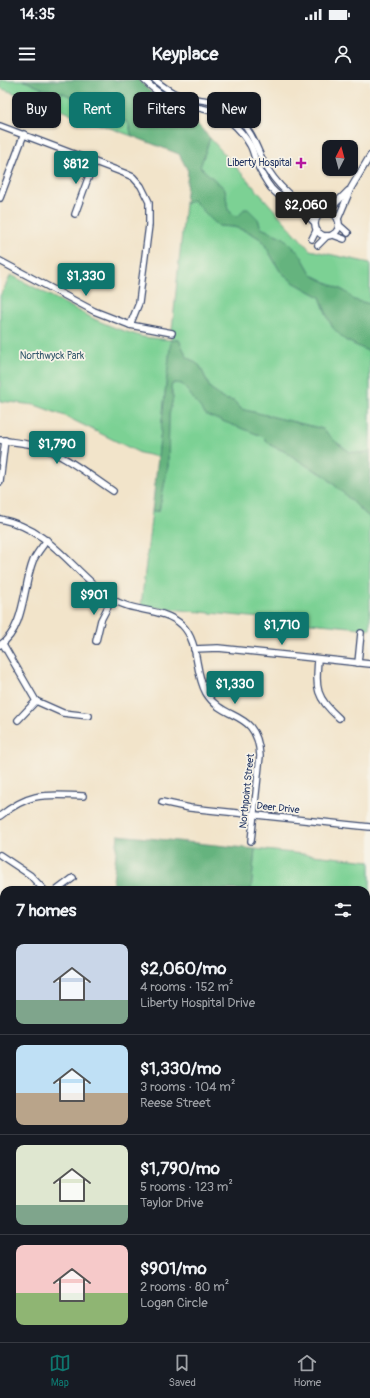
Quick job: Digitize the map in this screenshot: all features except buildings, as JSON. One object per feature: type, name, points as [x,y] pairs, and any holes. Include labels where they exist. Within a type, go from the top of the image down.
[{"type":"street","points":[[144,80],[159,93],[176,102],[208,109],[219,114],[230,122],[241,133],[250,146],[263,176],[272,189],[314,222],[316,231],[312,240]]},
{"type":"street","points":[[155,80],[162,87],[178,95],[210,102],[225,109],[238,119],[249,130],[263,160],[278,183],[289,195],[309,208],[333,213],[348,233]]},
{"type":"street","points":[[0,126],[124,173],[133,177],[141,186],[149,202],[149,225],[139,303],[130,325]]},
{"type":"street","points":[[0,198],[24,134]]},
{"type":"street","points":[[318,245],[337,230],[351,188],[370,156]]},
{"type":"street","points":[[75,214],[94,162]]},
{"type":"street","points":[[314,222],[316,218],[351,188]]},
{"type":"street","points":[[316,231],[321,235],[344,239]]},
{"type":"street","points":[[0,261],[94,311],[130,325],[172,333]]},
{"type":"street","points":[[0,482],[2,440],[37,446],[51,452],[63,458],[113,491]]},
{"type":"street","name":"Northpoint Street","points":[[0,519],[22,525],[36,532],[47,540],[98,588],[112,599],[126,607],[167,616],[176,620],[187,632],[194,649],[202,683],[209,696],[217,705],[242,719],[250,726],[260,745],[251,841]]},
{"type":"street","points":[[47,540],[33,559],[17,624],[1,645],[36,701],[63,713],[89,716]]},
{"type":"street","points":[[96,640],[102,620],[112,599]]},
{"type":"street","points":[[358,663],[361,632]]},
{"type":"street","points":[[194,649],[218,648],[370,664]]},
{"type":"street","points":[[318,659],[317,679],[321,699],[325,706],[339,718]]},
{"type":"street","points":[[18,720],[36,701]]},
{"type":"street","points":[[0,816],[17,803],[31,797],[47,795],[83,796]]},
{"type":"street","name":"Deer Drive","points":[[162,802],[190,808],[370,827]]},
{"type":"street","points":[[0,855],[30,875],[40,886]]},
{"type":"street","points":[[62,886],[73,878]]},
{"type":"green space","points":[[0,80],[23,80],[43,89],[58,92],[12,92],[0,88]]},
{"type":"green space","points":[[23,80],[139,80],[151,92],[133,92],[133,128],[199,128],[199,126],[210,138],[200,167],[225,189],[228,210],[235,216],[239,216],[244,209],[248,209],[258,219],[261,228],[284,238],[300,254],[312,275],[346,292],[354,300],[370,304],[370,352],[345,340],[333,328],[320,297],[293,282],[280,271],[262,240],[251,233],[234,227],[219,226],[193,200],[185,204],[188,171],[179,154],[132,136],[128,122],[125,121],[125,92],[69,92],[69,96],[61,92],[43,89]]},
{"type":"green space","points":[[61,93],[69,96],[69,113],[61,110]]},
{"type":"green space","points":[[125,121],[128,122],[132,136],[110,128],[125,128]]},
{"type":"green space","points":[[210,138],[310,250],[370,263],[370,304],[354,300],[346,292],[312,275],[300,254],[284,238],[261,228],[258,219],[235,216],[228,210],[225,189],[200,167]]},
{"type":"green space","points":[[193,200],[219,226],[234,227],[251,233],[262,240],[280,271],[293,282],[320,297],[333,328],[345,340],[370,352],[370,451],[364,453],[350,452],[336,442],[323,429],[241,409],[234,401],[223,399],[210,388],[200,366],[187,357],[179,340],[171,340],[185,204]]},
{"type":"green space","name":"Northwyck Park","points":[[11,275],[96,320],[118,329],[143,337],[171,340],[158,457],[140,453],[65,416],[35,405],[0,401],[0,296]]},
{"type":"green space","points":[[171,340],[179,340],[187,357],[200,366],[210,388],[223,399],[234,401],[241,409],[323,429],[336,442],[350,452],[364,453],[370,451],[370,518],[324,475],[284,451],[272,446],[262,436],[206,415],[182,384],[176,383],[172,384],[171,388],[173,398],[169,415],[168,466],[159,511],[152,511]]},
{"type":"green space","points":[[172,384],[182,384],[248,430],[262,436],[272,446],[284,451],[324,475],[370,518],[370,629],[141,606],[152,511],[159,511],[168,466],[169,415],[173,398],[171,388]]},
{"type":"green space","points":[[118,835],[255,849],[251,886],[112,886]]},
{"type":"green space","points":[[255,849],[370,861],[370,886],[251,886]]},
{"type":"place","name":"Liberty Hospital","points":[[301,163]]}]
